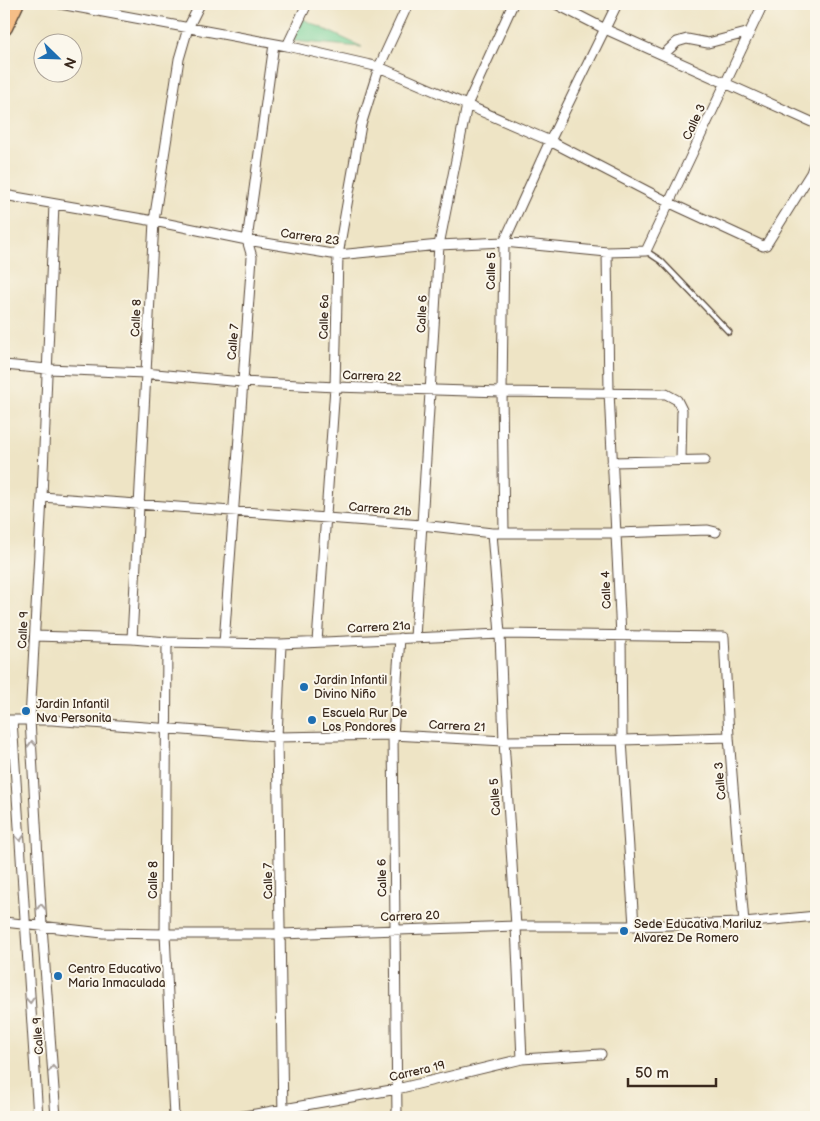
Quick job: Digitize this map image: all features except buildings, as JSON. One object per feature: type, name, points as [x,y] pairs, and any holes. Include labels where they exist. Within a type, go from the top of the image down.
[{"type":"highway","points":[[4,27],[15,4]]},
{"type":"street","points":[[60,4],[287,46],[379,67],[550,141],[670,203],[763,246],[766,245],[811,173],[816,158]]},
{"type":"street","name":"Calle 8","points":[[132,639],[154,222],[179,59],[188,28],[200,4]]},
{"type":"street","points":[[287,46],[308,4]]},
{"type":"street","name":"Calle 6a","points":[[317,642],[335,387],[338,256],[361,125],[379,67],[408,4]]},
{"type":"street","name":"Calle 6","points":[[415,638],[439,245],[467,105],[513,4]]},
{"type":"street","points":[[556,4],[605,29],[816,124]]},
{"type":"street","name":"Calle 5","points":[[504,533],[502,392],[504,242],[550,141],[617,4]]},
{"type":"street","name":"Calle 3","points":[[646,251],[763,4]]},
{"type":"street","points":[[663,55],[677,42],[687,39],[708,44],[750,32]]},
{"type":"street","name":"Calle 7","points":[[224,643],[252,257],[247,240],[274,44]]},
{"type":"street","name":"Carrera 23","points":[[4,195],[338,256],[439,245],[504,242],[607,252],[646,251]]},
{"type":"street","name":"Calle 9","points":[[54,204],[48,369],[30,720],[56,1117]]},
{"type":"street","name":"Calle 4","points":[[607,252],[609,392],[621,636],[622,740],[634,926]]},
{"type":"street","name":"Carrera 22","points":[[4,365],[335,387],[666,394],[677,400],[682,410],[681,460]]},
{"type":"street","points":[[612,462],[705,460]]},
{"type":"street","name":"Carrera 21b","points":[[42,496],[138,505],[326,517],[492,533],[616,533],[708,530],[716,532]]},
{"type":"street","name":"Calle 5","points":[[492,533],[500,634],[504,741],[516,926],[522,1059]]},
{"type":"street","name":"Carrera 21a","points":[[35,636],[167,642],[281,644],[500,634],[724,637]]},
{"type":"street","name":"Calle 3","points":[[724,637],[729,737],[744,923]]},
{"type":"street","name":"Calle 6","points":[[397,1117],[393,735],[400,638]]},
{"type":"street","name":"Calle 8","points":[[167,642],[165,934],[174,1117]]},
{"type":"street","name":"Calle 7","points":[[281,644],[277,737],[283,1113]]},
{"type":"street","name":"Calle 9","points":[[8,720],[26,924],[38,1117]]},
{"type":"street","name":"Carrera 21","points":[[8,720],[277,737],[393,735],[504,741],[729,737]]},
{"type":"street","name":"Carrera 20","points":[[4,922],[103,933],[281,934],[516,926],[634,926],[744,923],[816,916]]},
{"type":"street","name":"Carrera 19","points":[[238,1117],[283,1113],[397,1089],[522,1059],[601,1054]]},
{"type":"lane","points":[[646,251],[661,261],[729,332]]},
{"type":"green space","points":[[303,19],[362,47],[292,41]]},
{"type":"place","name":"Jardin Infantil Divino Niño","points":[[304,687]]},
{"type":"place","name":"Jardin Infantil Nva Personita","points":[[26,711]]},
{"type":"place","name":"Escuela Rur De Los Pondores","points":[[312,720]]},
{"type":"place","name":"Sede Educativa Mariluz Alvarez De Romero","points":[[624,931]]},
{"type":"place","name":"Centro Educativo Maria Inmaculada","points":[[58,976]]}]
